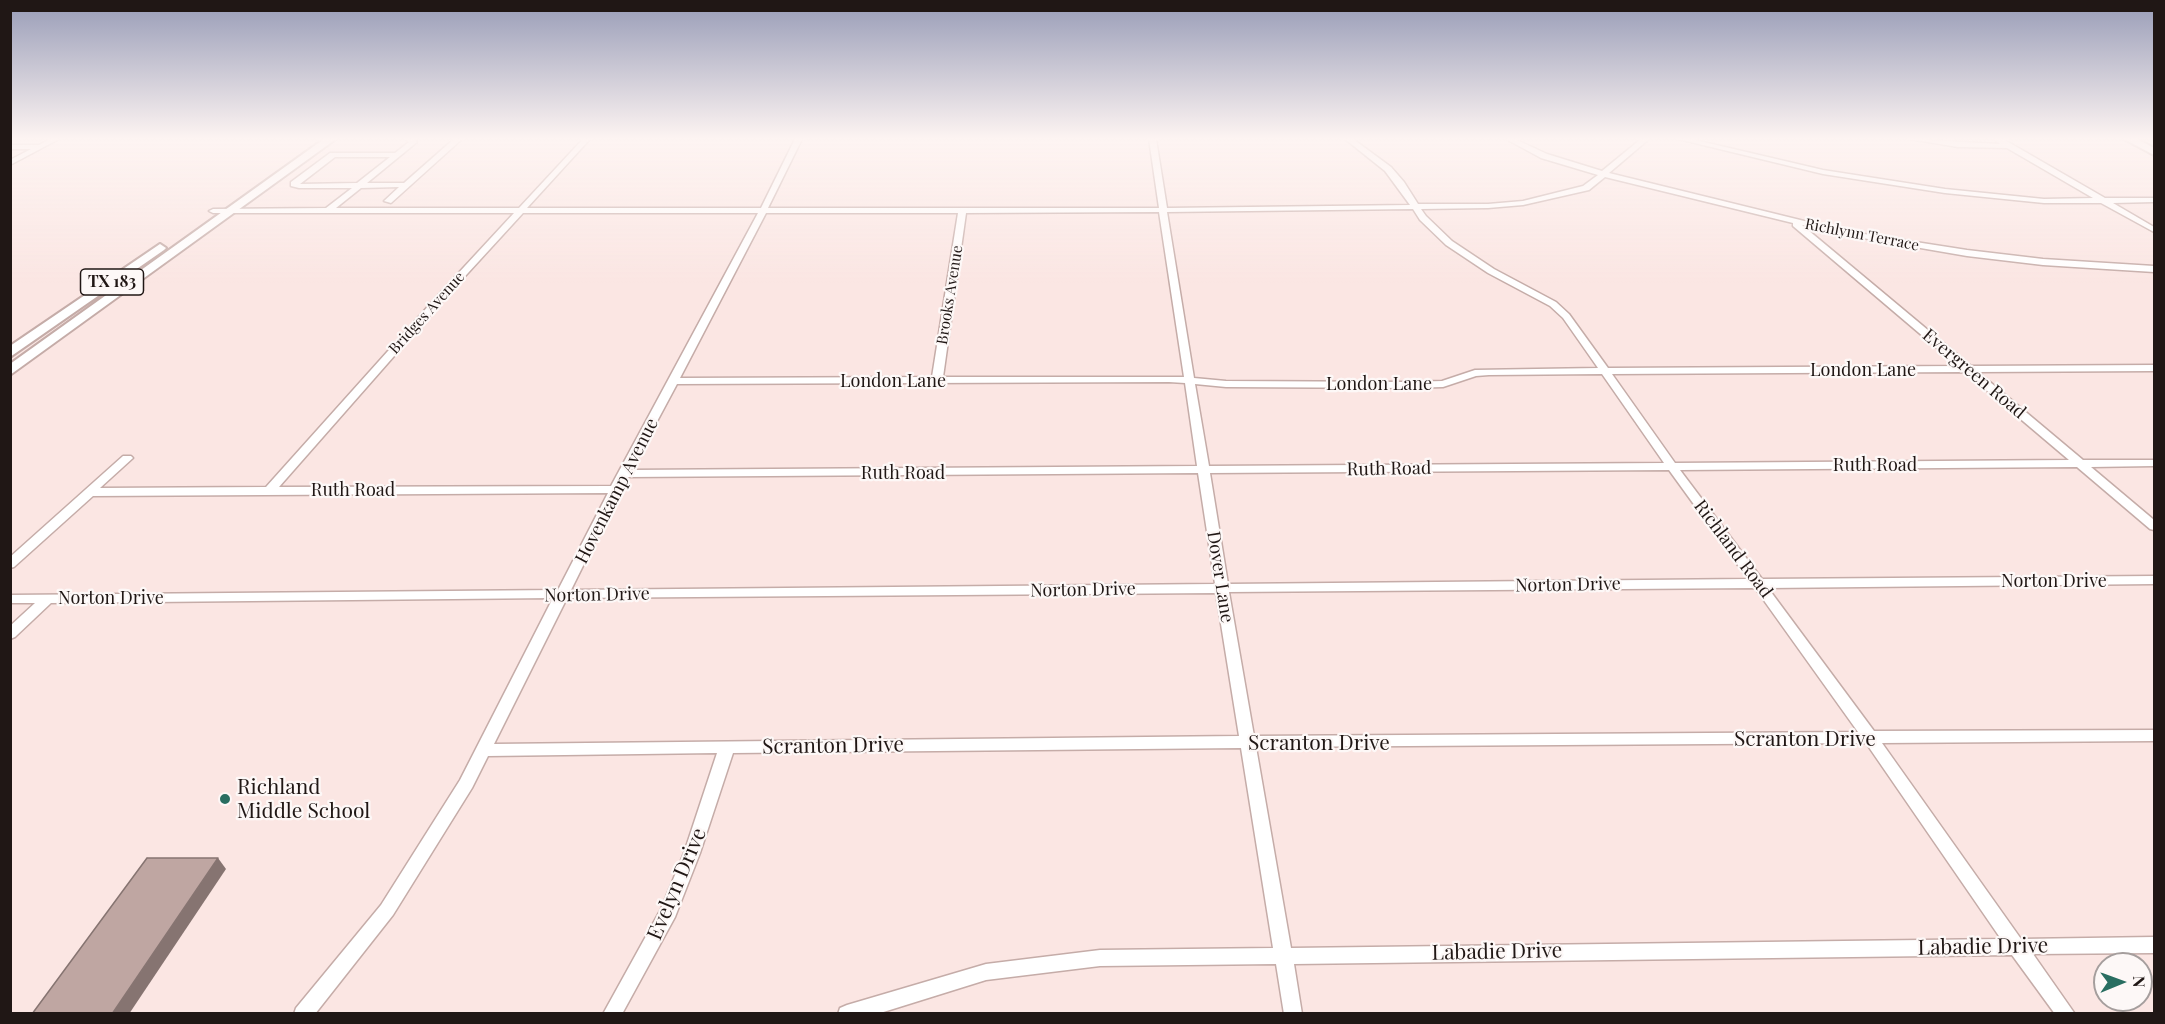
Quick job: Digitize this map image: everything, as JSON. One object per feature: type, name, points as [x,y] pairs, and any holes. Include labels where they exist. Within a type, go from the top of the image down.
[{"type":"main road","name":"TX 183","points":[[10,353],[247,187]]},
{"type":"main road","name":"TX 183","points":[[10,371],[265,187]]},
{"type":"street","points":[[329,210],[359,187]]},
{"type":"street","points":[[388,201],[404,187]]},
{"type":"street","name":"Bridges Avenue","points":[[270,490],[443,295],[543,187]]},
{"type":"street","name":"Hovenkamp Avenue","points":[[303,1014],[387,910],[466,784],[564,595],[623,474],[775,187]]},
{"type":"street","name":"Dover Lane","points":[[1158,187],[1293,1014]]},
{"type":"street","name":"Richland Road","points":[[1403,187],[1431,227],[1462,253],[1561,310],[2067,1014]]},
{"type":"street","points":[[213,211],[1161,210],[1488,206],[1533,202],[1587,187]]},
{"type":"street","name":"Richlynn Terrace","points":[[1655,187],[1793,221],[1899,243],[2043,262],[2154,269]]},
{"type":"street","points":[[1917,187],[2025,200],[2154,200]]},
{"type":"street","points":[[2080,187],[2154,230]]},
{"type":"street","name":"Brooks Avenue","points":[[937,380],[963,209]]},
{"type":"street","name":"Evergreen Road","points":[[1793,221],[2154,526]]},
{"type":"street","name":"London Lane","points":[[673,381],[1190,381],[1226,384],[1407,385],[1443,384],[1482,373],[2154,368]]},
{"type":"street","points":[[10,564],[127,458]]},
{"type":"street","name":"Ruth Road","points":[[623,474],[2154,463]]},
{"type":"street","name":"Ruth Road","points":[[91,492],[616,489]]},
{"type":"street","name":"Norton Drive","points":[[10,599],[2154,580]]},
{"type":"street","points":[[10,634],[47,598]]},
{"type":"street","name":"Scranton Drive","points":[[484,750],[2154,735]]},
{"type":"street","name":"Evelyn Drive","points":[[612,1014],[669,912],[692,853],[727,747]]},
{"type":"street","name":"Labadie Drive","points":[[847,1014],[986,972],[1100,958],[2154,945]]},
{"type":"building","name":"Richland Middle School","points":[[147,858],[218,858],[112,1014],[32,1014]]},
{"type":"place","name":"Richland Middle School","points":[[225,799]]}]
